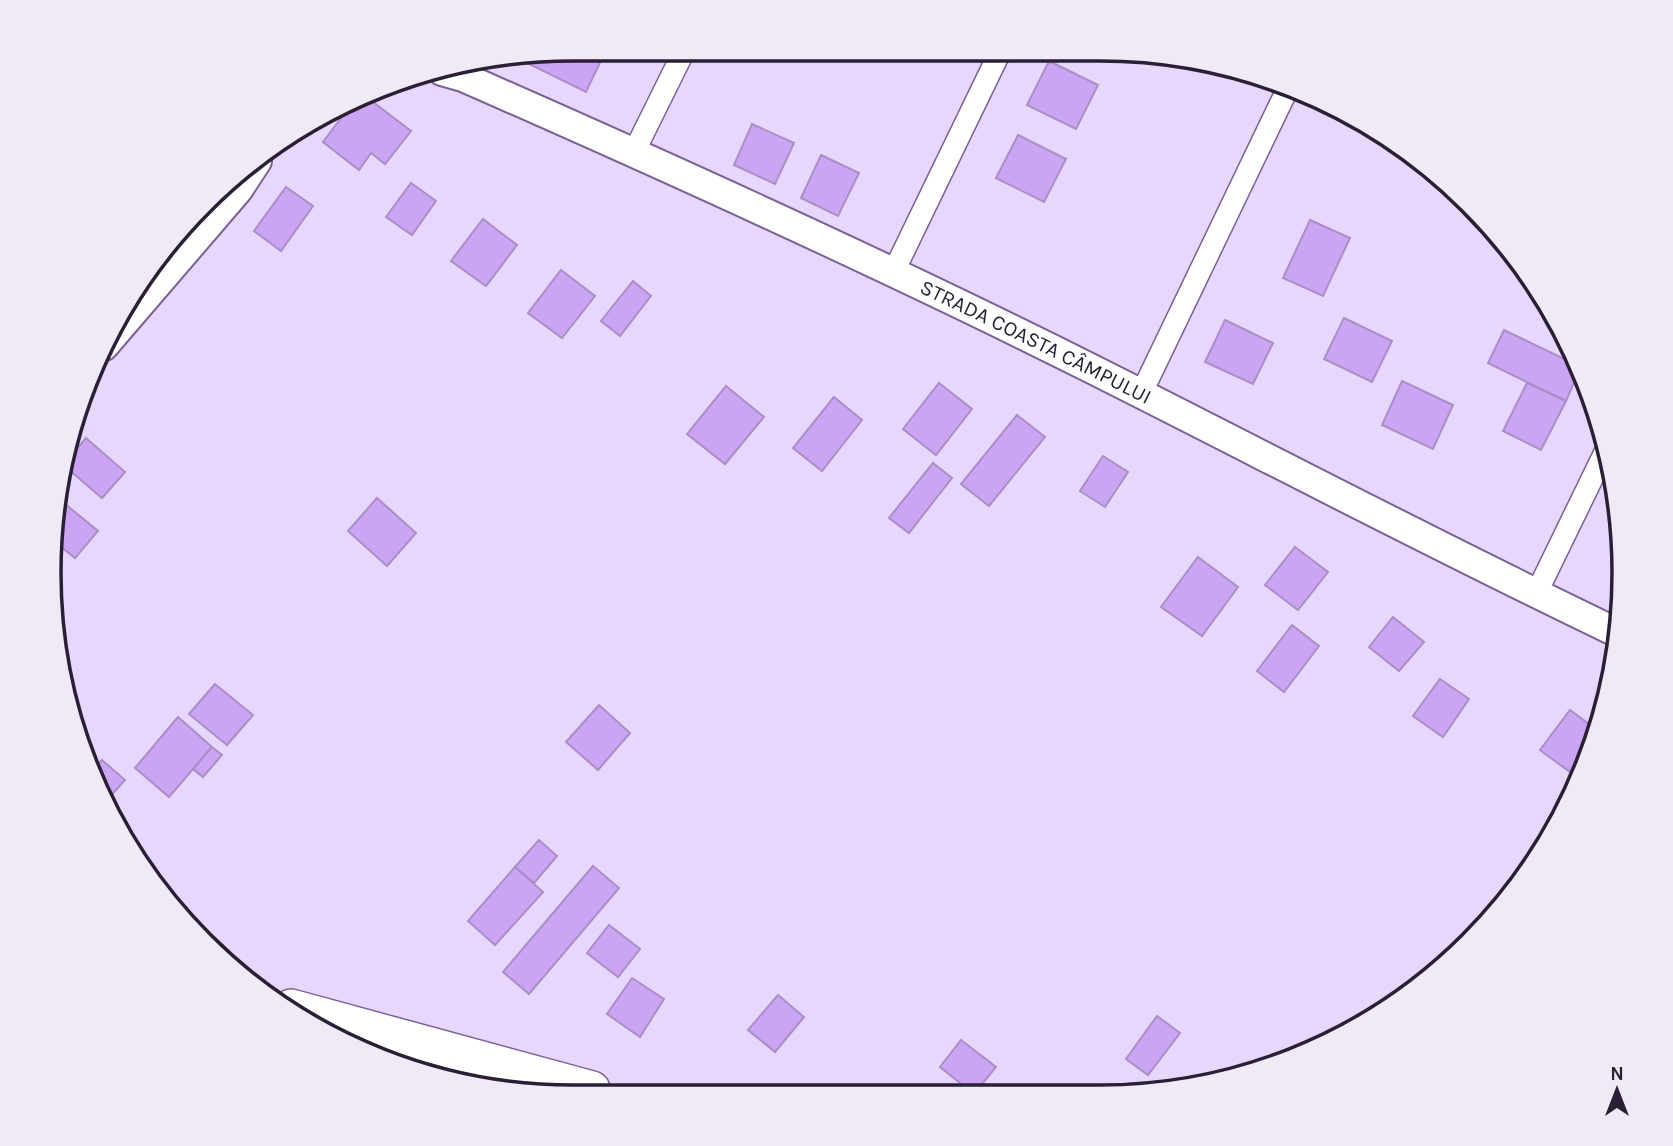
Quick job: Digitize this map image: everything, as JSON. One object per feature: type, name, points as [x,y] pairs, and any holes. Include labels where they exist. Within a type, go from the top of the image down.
[{"type":"main road","points":[[311,1013],[577,1085]]},
{"type":"street","points":[[634,152],[679,61]]},
{"type":"street","points":[[893,273],[996,61]]},
{"type":"street","name":"STRADA COASTA CÂMPULUI","points":[[456,75],[634,152],[893,273],[1141,394],[1608,629]]},
{"type":"street","points":[[1141,394],[1284,96]]},
{"type":"street","points":[[133,313],[243,182]]},
{"type":"street","points":[[1536,594],[1600,463]]},
{"type":"building","points":[[601,61],[586,92],[528,63],[540,62]]},
{"type":"building","points":[[1049,61],[1098,85],[1076,129],[1027,105]]},
{"type":"building","points":[[373,102],[411,131],[385,164],[371,153],[359,170],[323,142],[342,117]]},
{"type":"building","points":[[752,124],[794,143],[775,184],[734,165]]},
{"type":"building","points":[[1018,135],[1066,159],[1044,202],[996,178]]},
{"type":"building","points":[[821,155],[859,173],[838,216],[801,198]]},
{"type":"building","points":[[411,183],[436,201],[412,235],[386,217]]},
{"type":"building","points":[[286,187],[313,206],[281,251],[254,231]]},
{"type":"building","points":[[483,219],[517,245],[486,286],[451,261]]},
{"type":"building","points":[[1310,220],[1350,238],[1323,296],[1283,278]]},
{"type":"building","points":[[561,270],[595,296],[562,338],[528,313]]},
{"type":"building","points":[[633,281],[651,296],[620,336],[601,321]]},
{"type":"building","points":[[1344,318],[1392,341],[1372,382],[1324,359]]},
{"type":"building","points":[[1225,320],[1273,343],[1253,384],[1205,362]]},
{"type":"building","points":[[1504,330],[1565,359],[1575,381],[1566,401],[1488,363]]},
{"type":"building","points":[[1402,381],[1453,405],[1433,449],[1382,425]]},
{"type":"building","points":[[939,383],[972,409],[936,455],[903,429]]},
{"type":"building","points":[[1527,383],[1566,401],[1541,450],[1503,431]]},
{"type":"building","points":[[726,386],[764,417],[725,464],[687,434]]},
{"type":"building","points":[[834,397],[862,420],[822,471],[793,448]]},
{"type":"building","points":[[1017,415],[1045,437],[989,506],[961,484]]},
{"type":"building","points":[[86,438],[125,472],[102,498],[71,472],[77,448]]},
{"type":"building","points":[[1103,456],[1128,472],[1105,507],[1080,491]]},
{"type":"building","points":[[933,463],[952,478],[909,533],[889,518]]},
{"type":"building","points":[[377,498],[416,533],[387,566],[348,531]]},
{"type":"building","points":[[66,505],[98,531],[75,558],[62,547]]},
{"type":"building","points":[[1295,547],[1328,572],[1298,610],[1265,585]]},
{"type":"building","points":[[1198,557],[1238,587],[1202,636],[1161,607]]},
{"type":"building","points":[[1393,617],[1424,642],[1399,671],[1369,647]]},
{"type":"building","points":[[1292,625],[1319,646],[1284,692],[1257,671]]},
{"type":"building","points":[[1440,679],[1469,699],[1443,737],[1413,716]]},
{"type":"building","points":[[215,684],[253,715],[227,745],[189,714]]},
{"type":"building","points":[[599,705],[630,733],[598,770],[566,742]]},
{"type":"building","points":[[1570,710],[1589,724],[1570,772],[1540,750]]},
{"type":"building","points":[[178,717],[212,747],[169,797],[135,768]]},
{"type":"building","points":[[212,747],[222,755],[203,777],[193,769]]},
{"type":"building","points":[[102,760],[125,780],[112,794],[100,769],[98,764]]},
{"type":"building","points":[[539,840],[557,856],[534,883],[515,867]]},
{"type":"building","points":[[593,866],[619,888],[529,994],[503,972]]},
{"type":"building","points":[[515,867],[543,892],[495,945],[468,921]]},
{"type":"building","points":[[609,925],[640,949],[618,977],[587,953]]},
{"type":"building","points":[[632,978],[664,999],[640,1037],[607,1014]]},
{"type":"building","points":[[778,995],[804,1017],[775,1052],[748,1030]]},
{"type":"building","points":[[1157,1016],[1180,1033],[1148,1075],[1126,1059]]},
{"type":"building","points":[[961,1040],[996,1067],[981,1085],[963,1085],[940,1067]]}]
